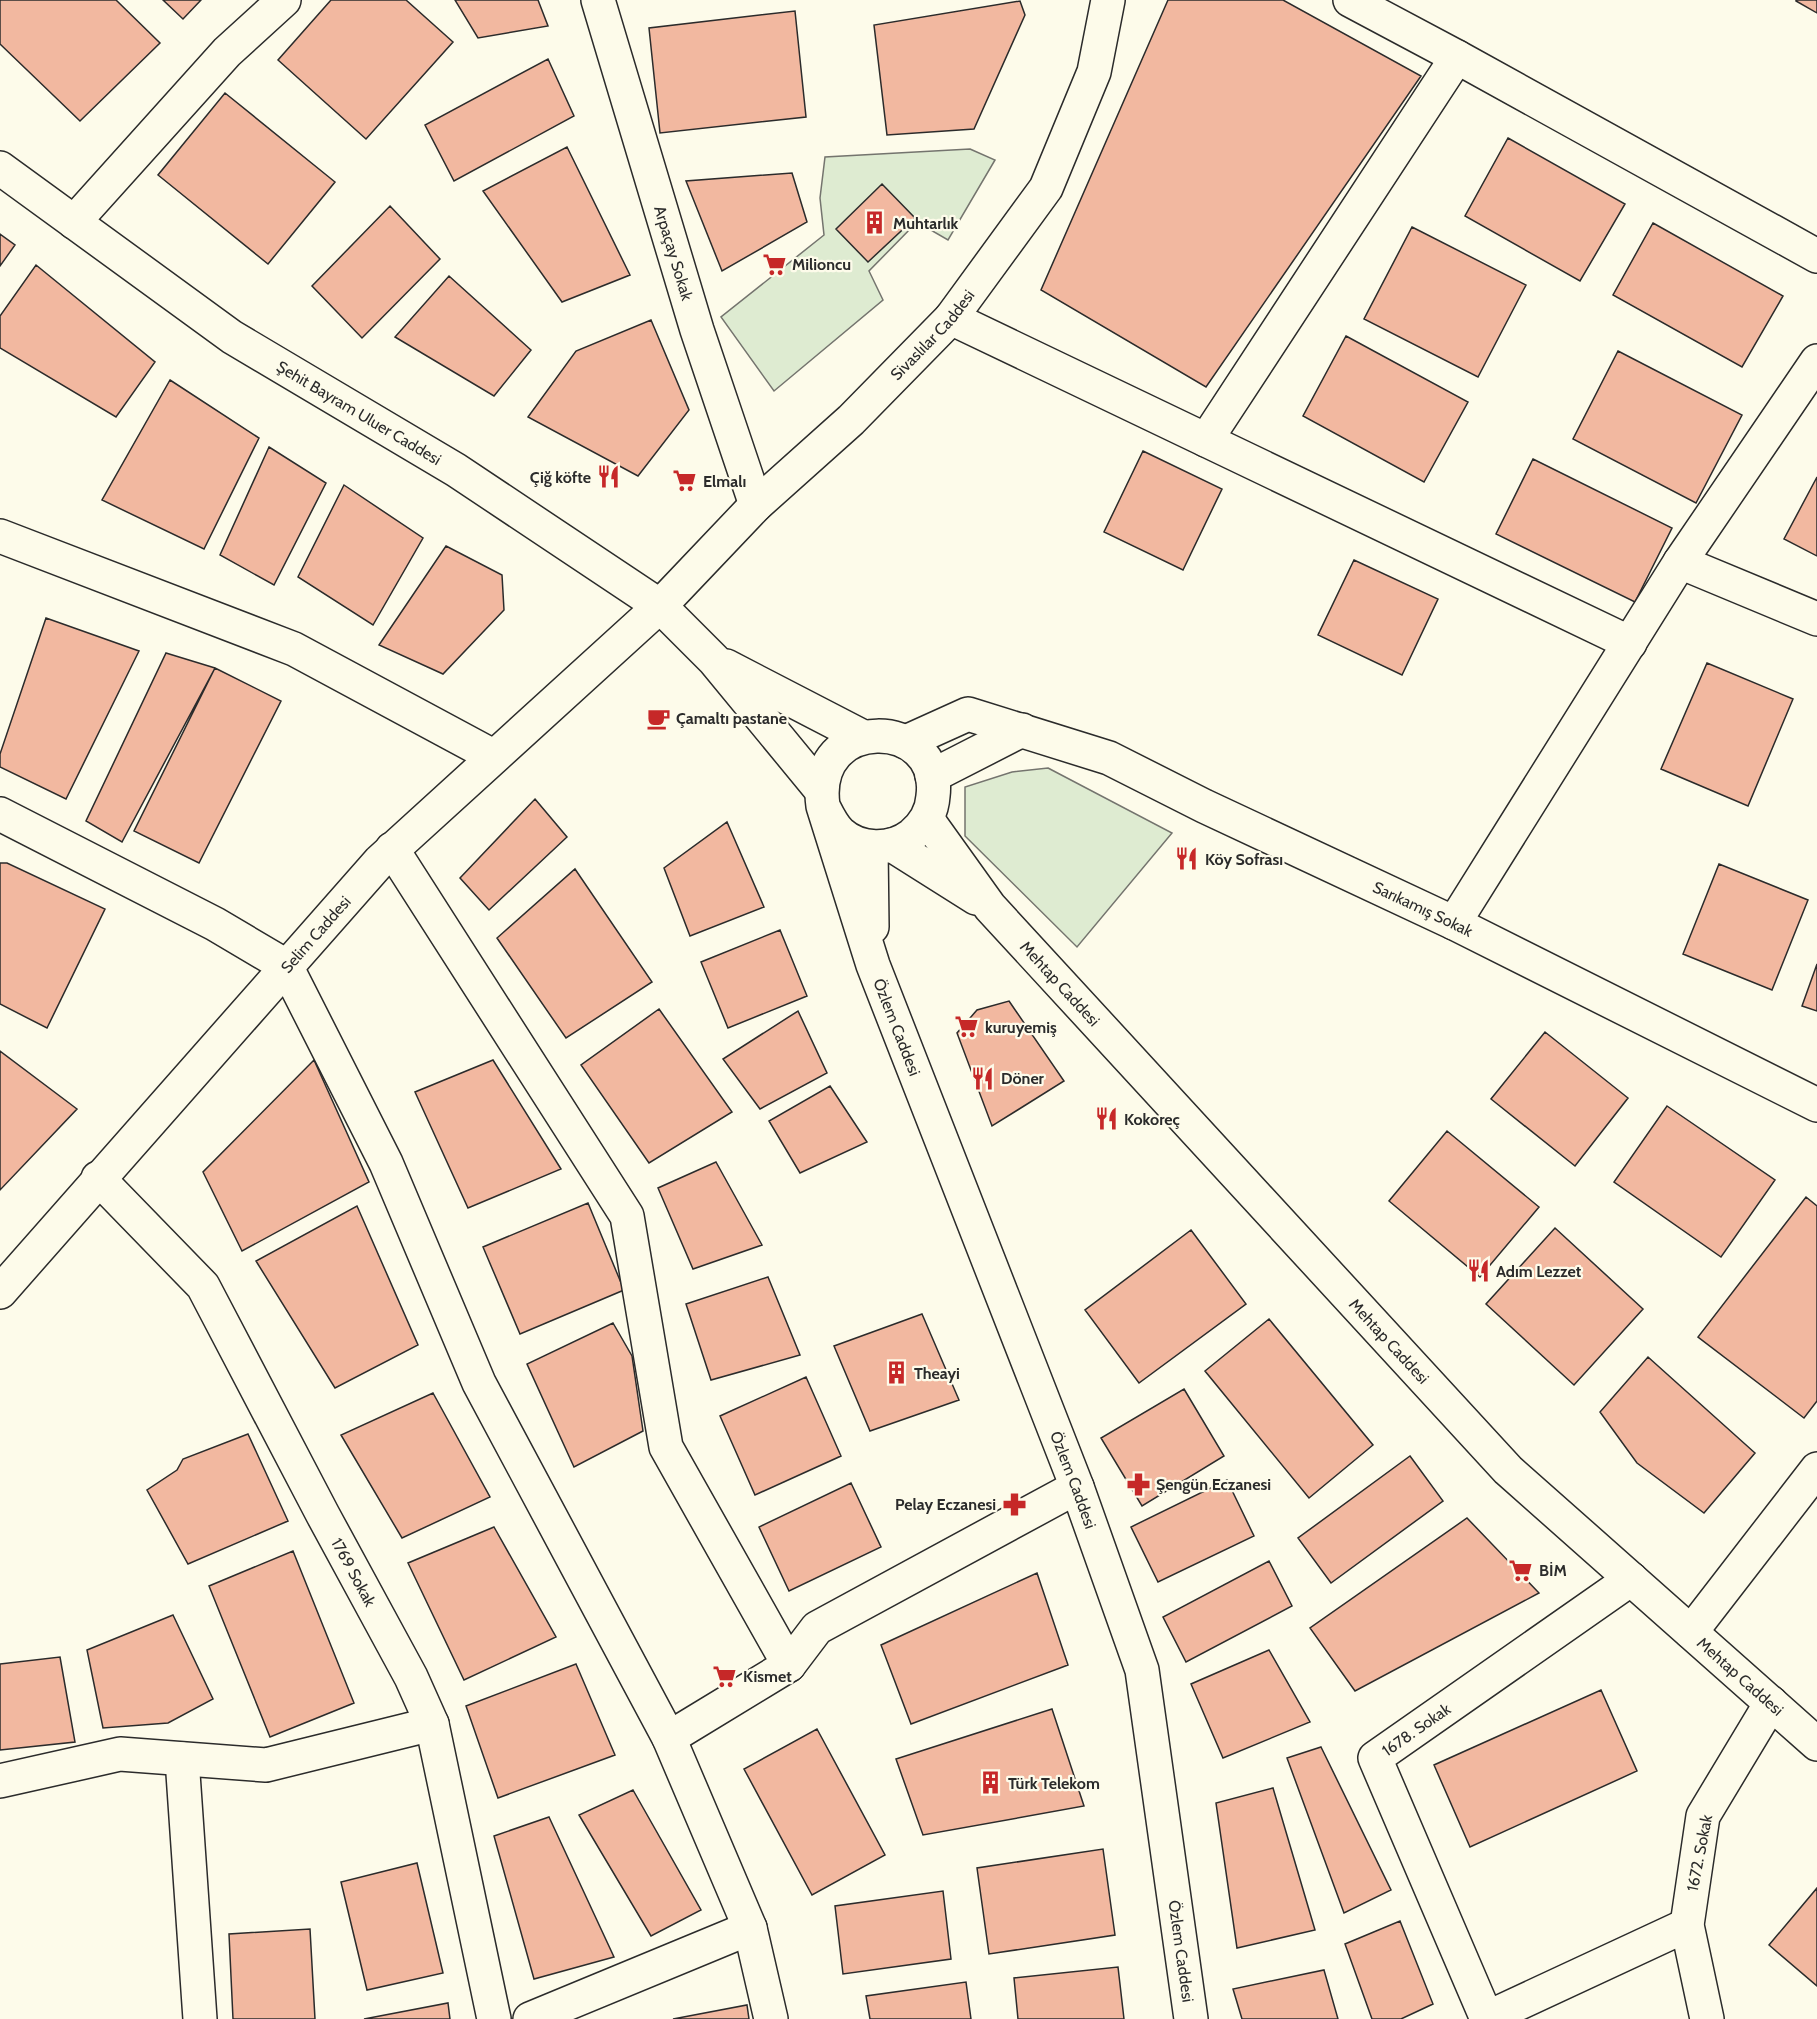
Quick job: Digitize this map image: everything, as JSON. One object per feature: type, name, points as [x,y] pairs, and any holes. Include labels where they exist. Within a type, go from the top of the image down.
[{"type":"street","points":[[74,222],[227,52],[284,0]]},
{"type":"street","name":"Arpaçay Sokak","points":[[598,0],[697,330],[756,505]]},
{"type":"street","name":"Sivaslılar Caddesi","points":[[660,606],[756,505],[851,420],[951,318],[1046,188],[1094,72],[1108,0]]},
{"type":"street","points":[[1350,0],[1817,256]]},
{"type":"street","points":[[1206,440],[1457,57]]},
{"type":"street","name":"Şehit Bayram Uluer Caddesi","points":[[0,168],[232,337],[456,470],[660,606],[714,660]]},
{"type":"street","points":[[951,318],[1630,643]]},
{"type":"street","points":[[1454,923],[1680,562],[1817,361]]},
{"type":"street","points":[[0,536],[294,649],[493,756]]},
{"type":"street","points":[[1680,562],[1817,618]]},
{"type":"street","name":"Selim Caddesi","points":[[5,1278],[98,1178],[392,849],[660,606]]},
{"type":"street","points":[[714,660],[863,737]]},
{"type":"street","points":[[714,660],[822,798],[830,821],[841,834],[855,843],[882,846],[906,840],[927,819],[934,791],[932,776],[918,751],[892,736],[878,735],[863,737],[846,744],[833,757],[825,773],[822,798]]},
{"type":"street","name":"Sarıkamış Sokak","points":[[906,742],[968,714],[1109,758],[1215,811],[1454,923],[1817,1105]]},
{"type":"street","points":[[932,776],[1022,730]]},
{"type":"street","name":"Özlem Caddesi","points":[[822,798],[873,965],[1077,1486],[1142,1670],[1191,2019]]},
{"type":"street","points":[[0,814],[214,924],[286,966],[386,1163],[479,1383],[669,1738],[750,1928],[771,2019]]},
{"type":"street","points":[[927,819],[990,907]]},
{"type":"street","points":[[882,846],[990,907]]},
{"type":"street","points":[[873,965],[882,846]]},
{"type":"street","points":[[392,849],[627,1216],[666,1447],[789,1665]]},
{"type":"street","name":"Mehtap Caddesi","points":[[990,907],[1508,1470],[1817,1744]]},
{"type":"street","name":"1769 Sokak","points":[[98,1178],[203,1286],[411,1677],[432,1724],[494,2019]]},
{"type":"street","points":[[1691,1632],[1814,1481]]},
{"type":"street","points":[[669,1738],[789,1665],[817,1628],[1077,1486]]},
{"type":"street","name":"1678. Sokak","points":[[1487,2019],[1375,1758],[1631,1579]]},
{"type":"street","name":"1672. Sokak","points":[[1707,2019],[1687,1925],[1703,1816],[1771,1703]]},
{"type":"street","points":[[0,1781],[120,1754],[266,1765],[432,1724]]},
{"type":"street","points":[[182,1759],[200,2019]]},
{"type":"street","points":[[1487,2019],[1687,1925]]},
{"type":"street","points":[[530,2019],[750,1928]]},
{"type":"green space","points":[[970,149],[995,160],[948,240],[917,222],[869,271],[883,300],[774,391],[721,317],[824,235],[820,198],[825,157]]},
{"type":"green space","points":[[1048,768],[1172,833],[1077,947],[965,836],[965,787],[1012,772]]},
{"type":"building","points":[[0,0],[116,0],[160,43],[80,121],[0,44]]},
{"type":"building","points":[[163,0],[201,0],[183,19]]},
{"type":"building","points":[[331,0],[406,0],[453,42],[366,139],[278,60]]},
{"type":"building","points":[[455,0],[538,0],[548,26],[478,38]]},
{"type":"building","points":[[1168,0],[1283,0],[1421,76],[1206,387],[1041,290]]},
{"type":"building","points":[[1817,0],[1817,13],[1796,1]]},
{"type":"building","points":[[1020,1],[1025,15],[974,129],[887,135],[874,25]]},
{"type":"building","points":[[795,11],[806,117],[660,133],[649,28]]},
{"type":"building","points":[[548,59],[574,116],[454,181],[425,125]]},
{"type":"building","points":[[225,93],[335,182],[268,264],[158,175]]},
{"type":"building","points":[[1508,138],[1625,204],[1580,281],[1465,216]]},
{"type":"building","points":[[567,147],[630,275],[562,302],[483,191]]},
{"type":"building","points":[[792,173],[807,222],[722,271],[686,181]]},
{"type":"building","name":"Muhtarlık","points":[[882,184],[915,218],[868,262],[836,229]]},
{"type":"building","points":[[390,206],[440,259],[362,338],[312,286]]},
{"type":"building","points":[[1653,223],[1783,296],[1742,367],[1613,295]]},
{"type":"building","points":[[1412,227],[1526,285],[1478,377],[1364,319]]},
{"type":"building","points":[[0,234],[15,245],[0,266]]},
{"type":"building","points":[[36,265],[155,362],[116,417],[0,348],[0,316]]},
{"type":"building","points":[[449,276],[531,350],[494,396],[395,337]]},
{"type":"building","points":[[651,320],[689,410],[638,476],[528,417],[576,351]]},
{"type":"building","points":[[1346,336],[1468,402],[1424,482],[1303,416]]},
{"type":"building","points":[[1618,351],[1742,415],[1696,503],[1573,439]]},
{"type":"building","points":[[170,380],[259,438],[204,549],[102,500]]},
{"type":"building","points":[[269,447],[326,483],[274,585],[220,555]]},
{"type":"building","points":[[1143,451],[1222,489],[1183,570],[1104,532]]},
{"type":"building","points":[[1533,459],[1672,528],[1635,602],[1496,534]]},
{"type":"building","points":[[1817,477],[1817,556],[1784,539]]},
{"type":"building","points":[[344,485],[423,538],[373,625],[298,577]]},
{"type":"building","points":[[446,546],[502,575],[504,610],[443,674],[379,645]]},
{"type":"building","points":[[1354,560],[1438,599],[1402,675],[1318,635]]},
{"type":"building","points":[[46,618],[139,651],[66,799],[0,767],[0,754]]},
{"type":"building","points":[[166,653],[215,668],[122,842],[86,821]]},
{"type":"building","points":[[1707,663],[1793,699],[1748,806],[1661,769]]},
{"type":"building","points":[[215,668],[281,701],[199,863],[134,831]]},
{"type":"building","points":[[535,799],[567,837],[489,910],[460,878]]},
{"type":"building","points":[[727,822],[764,907],[690,936],[664,868]]},
{"type":"building","points":[[0,863],[7,863],[105,909],[47,1028],[0,1004]]},
{"type":"building","points":[[1719,864],[1808,900],[1772,990],[1683,954]]},
{"type":"building","points":[[575,869],[652,982],[566,1038],[497,938]]},
{"type":"building","points":[[780,930],[807,996],[728,1028],[701,962]]},
{"type":"building","points":[[1817,964],[1817,1011],[1802,1006]]},
{"type":"building","points":[[1009,1001],[1064,1081],[992,1126],[957,1033],[977,1010]]},
{"type":"building","points":[[659,1009],[732,1112],[649,1163],[581,1065]]},
{"type":"building","points":[[798,1011],[827,1073],[760,1109],[723,1059]]},
{"type":"building","points":[[1545,1032],[1628,1098],[1575,1166],[1491,1099]]},
{"type":"building","points":[[0,1051],[77,1109],[0,1190]]},
{"type":"building","points":[[314,1060],[369,1182],[242,1251],[203,1172]]},
{"type":"building","points":[[493,1060],[561,1169],[468,1208],[415,1092]]},
{"type":"building","points":[[830,1086],[867,1142],[800,1173],[769,1121]]},
{"type":"building","points":[[1667,1106],[1775,1180],[1721,1257],[1614,1182]]},
{"type":"building","points":[[1447,1131],[1539,1207],[1480,1277],[1389,1201]]},
{"type":"building","points":[[716,1162],[762,1245],[693,1269],[658,1188]]},
{"type":"building","points":[[1806,1197],[1817,1206],[1817,1401],[1804,1418],[1698,1337]]},
{"type":"building","points":[[588,1203],[624,1290],[520,1334],[483,1247]]},
{"type":"building","points":[[357,1206],[418,1345],[335,1388],[256,1261]]},
{"type":"building","points":[[1555,1228],[1643,1309],[1574,1385],[1486,1304]]},
{"type":"building","points":[[1191,1230],[1246,1304],[1139,1383],[1085,1310]]},
{"type":"building","points":[[768,1277],[800,1355],[711,1380],[686,1304]]},
{"type":"building","name":"Theayi","points":[[922,1314],[959,1400],[870,1431],[834,1346]]},
{"type":"building","points":[[1269,1319],[1373,1445],[1309,1498],[1205,1371]]},
{"type":"building","points":[[613,1323],[632,1356],[643,1431],[574,1467],[527,1364]]},
{"type":"building","points":[[1648,1357],[1755,1453],[1704,1513],[1637,1463],[1600,1412]]},
{"type":"building","points":[[806,1377],[841,1456],[755,1495],[720,1416]]},
{"type":"building","points":[[1184,1389],[1224,1456],[1142,1506],[1101,1438]]},
{"type":"building","points":[[433,1393],[490,1497],[402,1538],[341,1435]]},
{"type":"building","points":[[248,1434],[288,1521],[188,1564],[147,1490],[177,1470],[183,1459]]},
{"type":"building","points":[[1410,1456],[1443,1501],[1331,1583],[1298,1538]]},
{"type":"building","points":[[1227,1480],[1254,1536],[1158,1582],[1131,1527]]},
{"type":"building","points":[[851,1483],[881,1547],[789,1591],[759,1527]]},
{"type":"building","points":[[1467,1518],[1539,1593],[1355,1691],[1310,1628]]},
{"type":"building","points":[[494,1527],[556,1637],[464,1680],[408,1563]]},
{"type":"building","points":[[293,1551],[354,1703],[270,1737],[209,1586]]},
{"type":"building","points":[[1269,1561],[1292,1606],[1186,1662],[1163,1617]]},
{"type":"building","points":[[1037,1573],[1068,1665],[911,1724],[881,1645]]},
{"type":"building","points":[[173,1615],[213,1699],[168,1723],[103,1728],[87,1650]]},
{"type":"building","points":[[1269,1650],[1310,1722],[1223,1758],[1191,1684]]},
{"type":"building","points":[[60,1657],[75,1742],[0,1750],[0,1664]]},
{"type":"building","points":[[576,1664],[615,1755],[498,1798],[466,1706]]},
{"type":"building","points":[[1601,1690],[1637,1771],[1470,1847],[1434,1765]]},
{"type":"building","name":"Türk Telekom","points":[[1052,1709],[1084,1806],[923,1835],[896,1759]]},
{"type":"building","points":[[817,1729],[885,1855],[812,1895],[744,1769]]},
{"type":"building","points":[[1321,1747],[1391,1890],[1344,1913],[1287,1758]]},
{"type":"building","points":[[1273,1788],[1315,1930],[1237,1948],[1216,1803]]},
{"type":"building","points":[[633,1790],[701,1910],[651,1936],[579,1815]]},
{"type":"building","points":[[549,1817],[614,1957],[534,1979],[494,1836]]},
{"type":"building","points":[[1103,1849],[1115,1935],[989,1954],[977,1868]]},
{"type":"building","points":[[417,1863],[443,1973],[367,1990],[341,1882]]},
{"type":"building","points":[[1817,1888],[1817,1986],[1769,1945]]},
{"type":"building","points":[[943,1891],[951,1959],[843,1974],[835,1906]]},
{"type":"building","points":[[1400,1921],[1433,2004],[1401,2019],[1372,2019],[1345,1944]]},
{"type":"building","points":[[310,1929],[315,2019],[233,2019],[229,1934]]},
{"type":"building","points":[[1118,1967],[1124,2019],[1018,2019],[1014,1978]]},
{"type":"building","points":[[1324,1970],[1338,2019],[1242,2019],[1233,1989]]},
{"type":"building","points":[[966,1982],[971,2019],[870,2019],[866,1996]]},
{"type":"building","points":[[448,2003],[450,2019],[364,2019]]},
{"type":"building","points":[[747,2005],[749,2019],[673,2019]]},
{"type":"place","name":"Muhtarlık","points":[[875,223]]},
{"type":"place","name":"Milioncu","points":[[774,264]]},
{"type":"place","name":"Çiğ köfte","points":[[609,477]]},
{"type":"place","name":"Elmalı","points":[[685,481]]},
{"type":"place","name":"Çamaltı pastane","points":[[658,718]]},
{"type":"place","name":"Köy Sofrası","points":[[1187,859]]},
{"type":"place","name":"kuruyemiş","points":[[967,1027]]},
{"type":"place","name":"Döner","points":[[983,1078]]},
{"type":"place","name":"Kokoreç","points":[[1106,1119]]},
{"type":"place","name":"Adım Lezzet","points":[[1478,1271]]},
{"type":"place","name":"Theayi","points":[[896,1373]]},
{"type":"place","name":"Şengün Eczanesi","points":[[1138,1484]]},
{"type":"place","name":"Pelay Eczanesi","points":[[1014,1504]]},
{"type":"place","name":"BİM","points":[[1521,1570]]},
{"type":"place","name":"Kismet","points":[[725,1676]]},
{"type":"place","name":"Türk Telekom","points":[[990,1783]]}]
